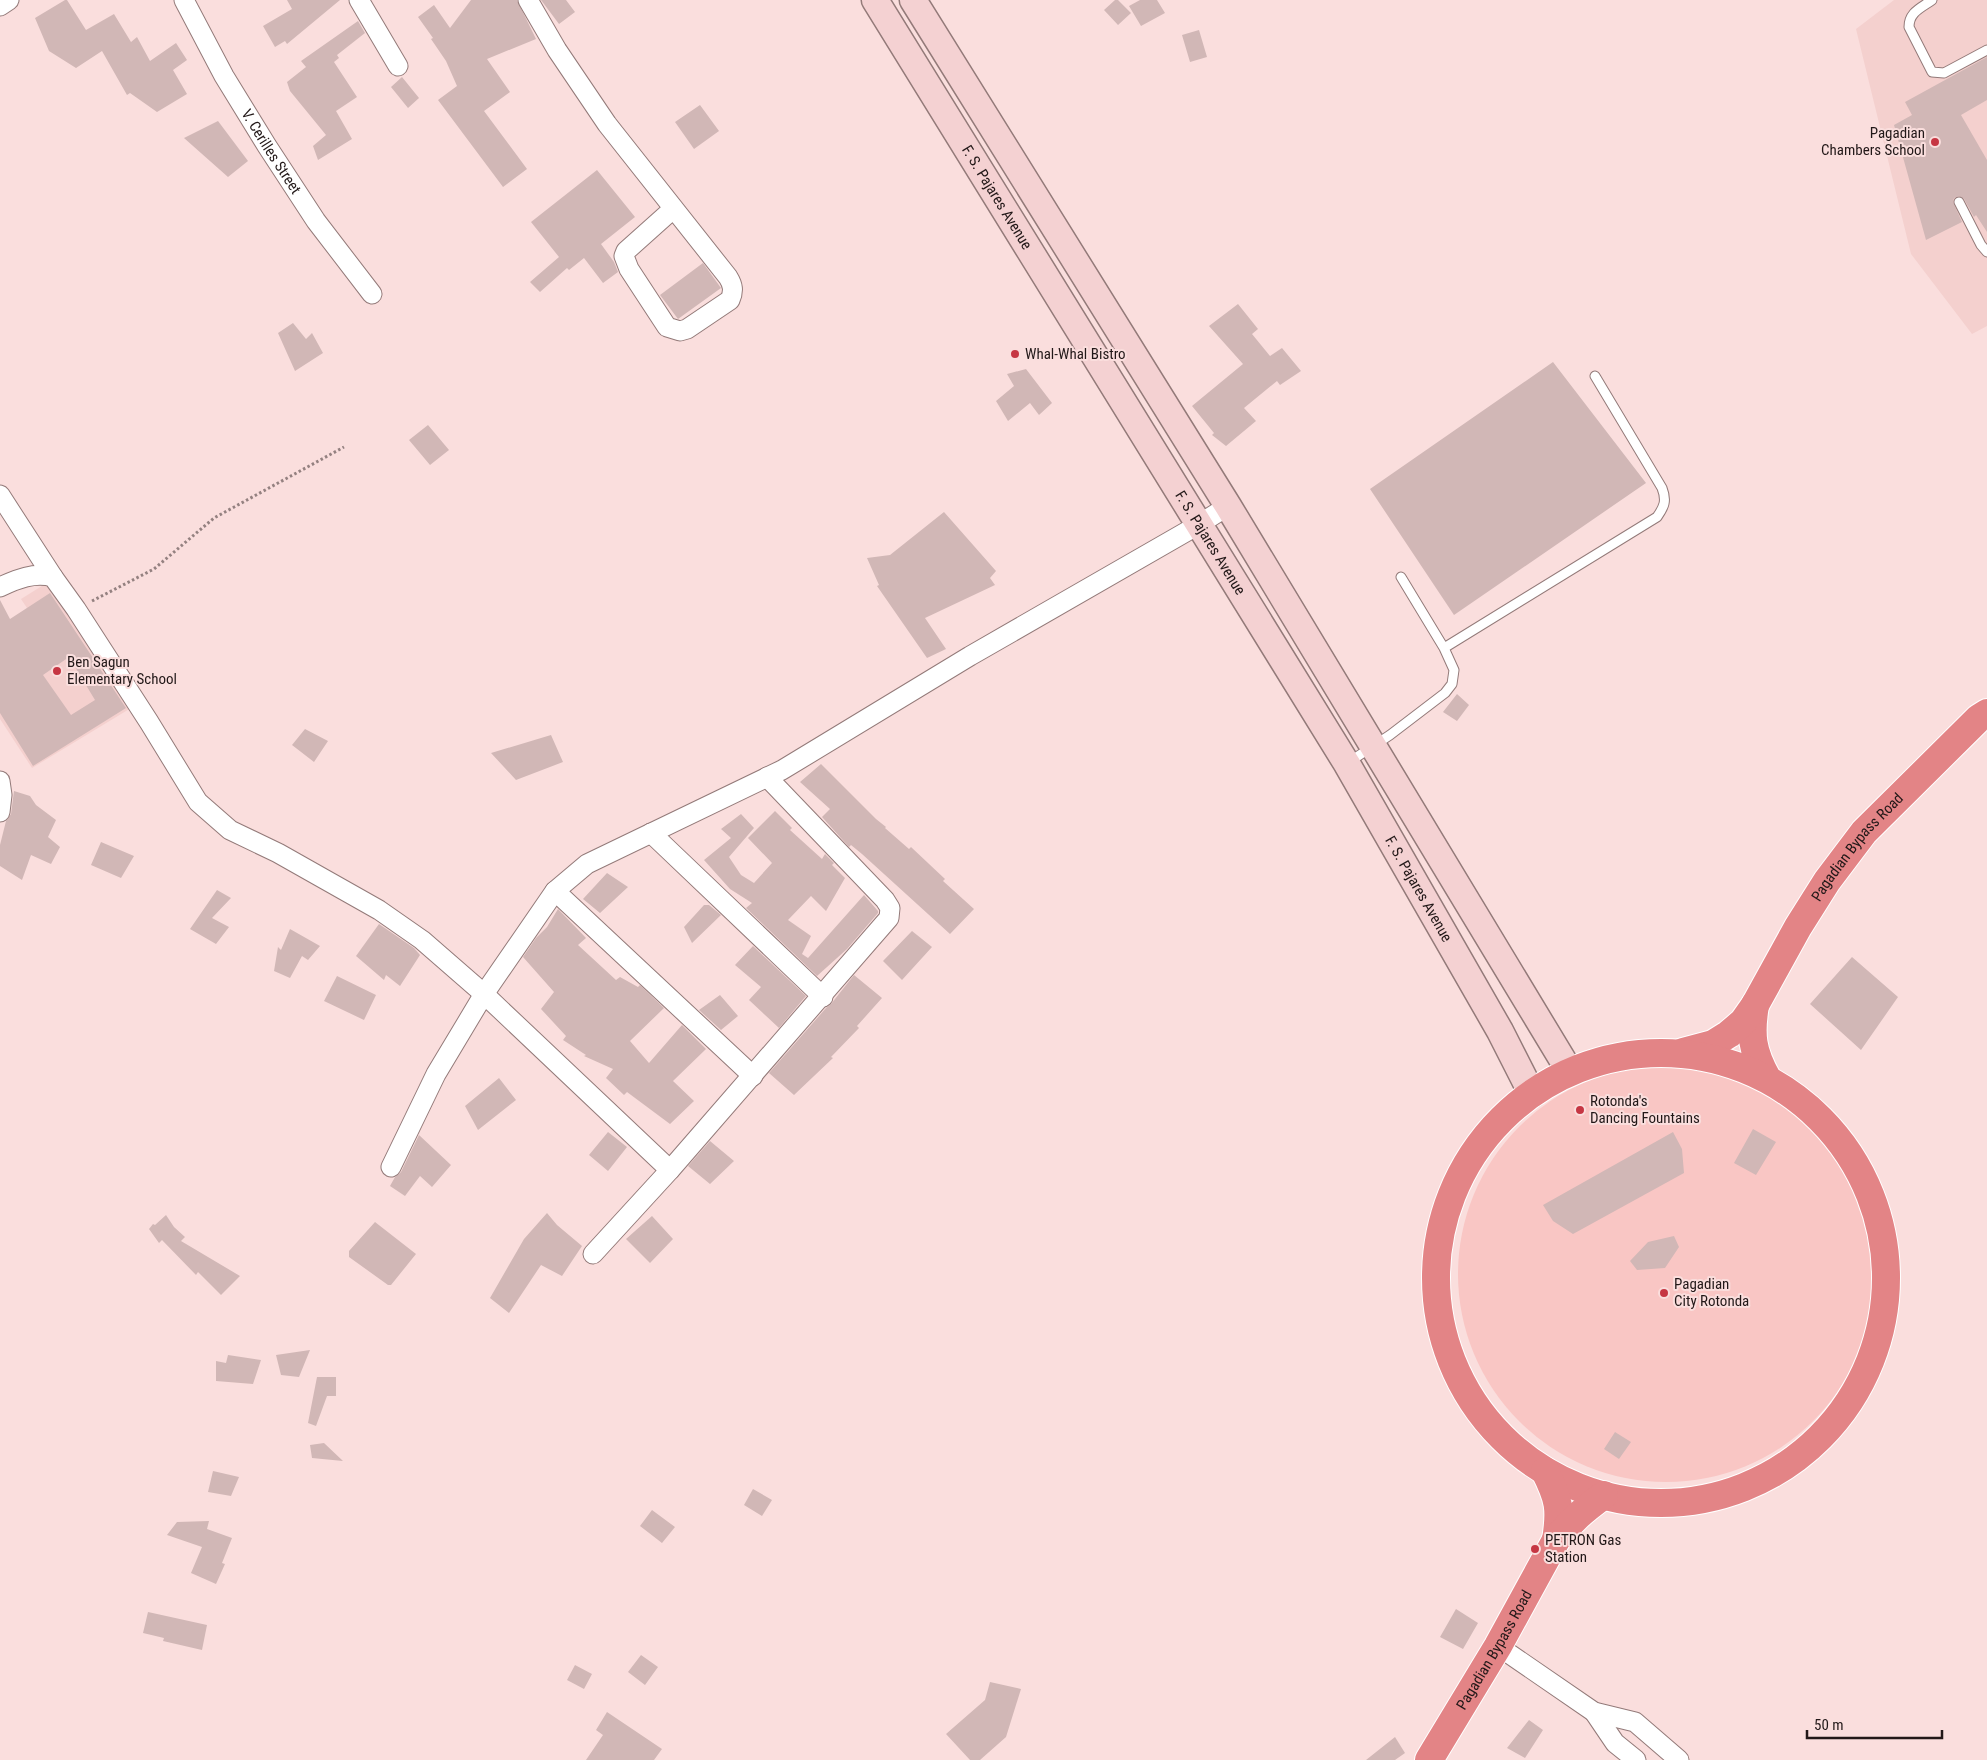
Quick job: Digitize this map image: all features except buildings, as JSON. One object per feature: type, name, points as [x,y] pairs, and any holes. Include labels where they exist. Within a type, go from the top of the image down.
[{"type":"highway","name":"Pagadian Bypass Road","points":[[1679,1053],[1712,1044],[1729,1034],[1743,1022],[1755,1005],[1798,926],[1827,881],[1864,832],[1987,713]]},
{"type":"highway","name":"Pagadian Bypass Road","points":[[1755,1005],[1752,1031],[1753,1044],[1757,1060],[1767,1078]]},
{"type":"highway","points":[[1679,1053],[1710,1057],[1739,1066],[1767,1078],[1816,1112],[1836,1134],[1868,1184],[1878,1212],[1887,1270],[1884,1310],[1881,1330],[1872,1358],[1860,1385],[1843,1410],[1802,1453],[1777,1470],[1751,1484],[1722,1494],[1693,1500],[1633,1501],[1604,1495],[1574,1485],[1545,1471],[1512,1447],[1484,1418],[1461,1384],[1446,1346],[1437,1306],[1435,1266],[1441,1226],[1454,1187],[1474,1151],[1500,1120],[1532,1094],[1570,1072],[1623,1056],[1679,1053]]},
{"type":"highway","name":"Pagadian Bypass Road","points":[[1545,1471],[1557,1496],[1559,1511],[1556,1540]]},
{"type":"highway","name":"Pagadian Bypass Road","points":[[1429,1760],[1498,1646],[1556,1540],[1566,1526],[1604,1495]]},
{"type":"main road","name":"F. S. Pajares Avenue","points":[[875,0],[1347,764],[1500,1031],[1532,1094]]},
{"type":"main road","points":[[913,0],[1228,506],[1570,1072]]},
{"type":"main road","points":[[1095,355],[1123,337]]},
{"type":"street","points":[[0,6],[9,0]]},
{"type":"street","name":"V. Cerilles Street","points":[[184,0],[224,76],[267,146],[316,221],[372,294]]},
{"type":"street","points":[[360,0],[398,66]]},
{"type":"street","points":[[528,0],[557,50],[607,124],[728,277],[732,285],[733,293],[730,300],[680,332],[667,327],[629,269],[624,256],[626,250],[673,209]]},
{"type":"street","points":[[0,495],[53,578],[76,609],[198,802],[230,830],[278,853],[379,910],[422,940],[484,994],[670,1170]]},
{"type":"street","points":[[391,1167],[436,1074],[484,994],[555,891],[587,864],[782,770],[970,656],[1228,506]]},
{"type":"street","points":[[0,587],[29,576],[39,575],[53,578]]},
{"type":"street","points":[[593,1254],[823,997],[889,918],[890,908],[885,900],[767,777]]},
{"type":"street","points":[[0,781],[2,795],[0,812]]},
{"type":"street","points":[[652,833],[823,997]]},
{"type":"street","points":[[555,891],[753,1076]]},
{"type":"street","points":[[1498,1646],[1594,1712],[1635,1722],[1679,1760]]},
{"type":"street","points":[[1594,1712],[1615,1743],[1636,1760]]},
{"type":"lane","points":[[1932,0],[1912,13],[1909,20],[1909,27],[1932,72],[1944,73],[1987,50]]},
{"type":"lane","points":[[1958,202],[1981,245],[1987,252]]},
{"type":"lane","points":[[1444,648],[1656,517],[1664,507],[1666,498],[1662,488],[1595,376]]},
{"type":"lane","points":[[1347,764],[1445,693],[1452,684],[1454,670],[1444,648],[1401,576]]},
{"type":"path","points":[[76,609],[154,569],[214,518],[344,447]]},
{"type":"shaded area","name":"Pagadian Chambers School","points":[[1894,0],[1987,0],[1987,326],[1972,334],[1911,254],[1856,29]]},
{"type":"shaded area","name":"Ben Sagun Elementary School","points":[[53,579],[136,705],[32,768],[0,719],[0,637],[31,614],[21,599]]},
{"type":"shaded area","points":[[1666,1066],[1707,1070],[1746,1082],[1781,1101],[1813,1127],[1839,1159],[1858,1194],[1870,1233],[1874,1274],[1870,1315],[1858,1354],[1839,1389],[1813,1421],[1781,1447],[1746,1466],[1707,1478],[1666,1482],[1625,1478],[1586,1466],[1551,1447],[1519,1421],[1493,1389],[1474,1354],[1462,1315],[1458,1274],[1462,1233],[1474,1194],[1493,1159],[1519,1127],[1551,1101],[1586,1082],[1625,1070]]},
{"type":"place","name":"Pagadian Chambers School","points":[[1935,142]]},
{"type":"place","name":"Whal-Whal Bistro","points":[[1015,354]]},
{"type":"place","name":"Ben Sagun Elementary School","points":[[57,671]]},
{"type":"place","name":"Rotonda's Dancing Fountains","points":[[1580,1110]]},
{"type":"place","name":"Pagadian City Rotonda","points":[[1664,1293]]},
{"type":"place","name":"PETRON Gas Station","points":[[1535,1549]]}]
